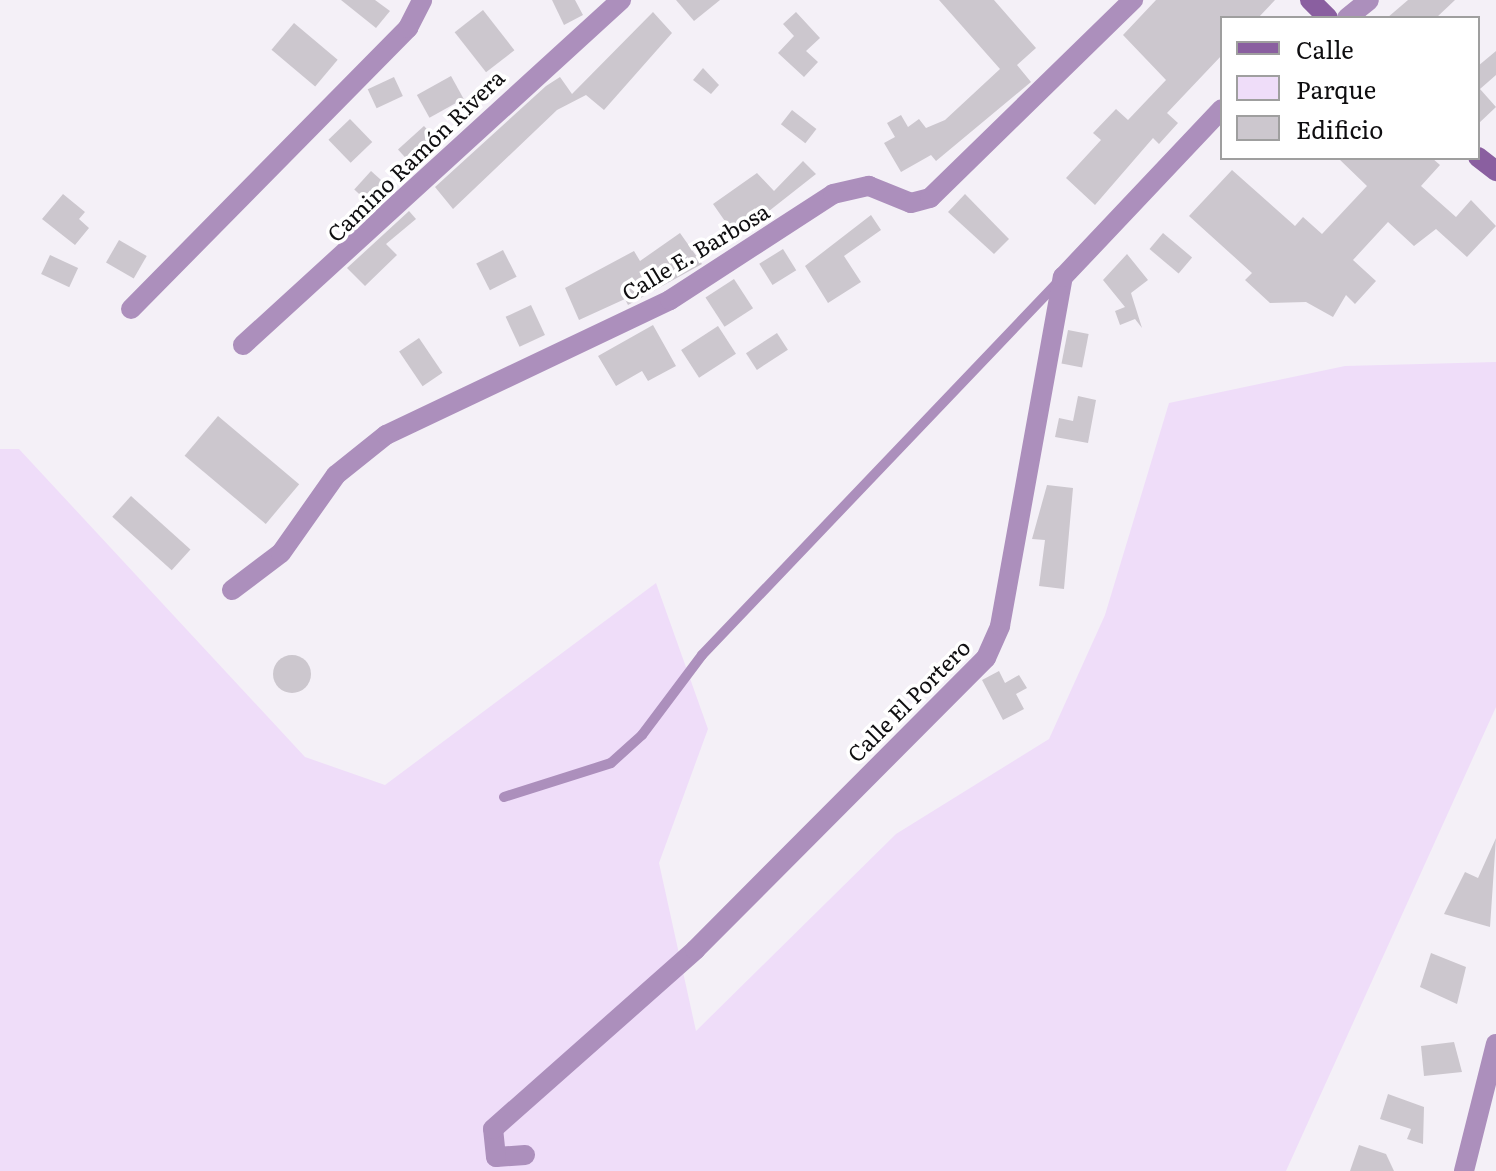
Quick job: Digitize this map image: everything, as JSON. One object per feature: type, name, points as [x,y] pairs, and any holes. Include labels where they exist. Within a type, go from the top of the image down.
[{"type":"street","points":[[131,309],[408,28],[422,0]]},
{"type":"street","name":"Camino Ramón Rivera","points":[[243,345],[621,0]]},
{"type":"street","name":"Calle E. Barbosa","points":[[232,590],[281,553],[336,475],[386,435],[670,300],[833,194],[869,186],[911,203],[930,198],[1133,0]]},
{"type":"street","points":[[1349,16],[1369,0]]},
{"type":"street","points":[[1063,277],[1220,111]]},
{"type":"street","name":"Calle El Portero","points":[[525,1155],[496,1157],[493,1129],[695,950],[986,658],[1000,626],[1063,277]]},
{"type":"street","points":[[1464,1171],[1496,1044]]},
{"type":"lane","points":[[504,797],[611,763],[642,735],[702,655],[1063,277]]},
{"type":"green space","points":[[1496,362],[1496,707],[1286,1171],[0,1171],[0,449],[19,449],[305,757],[385,785],[656,583],[708,729],[659,863],[696,1031],[896,834],[1049,739],[1105,615],[1169,403],[1345,366]]},
{"type":"building","points":[[341,0],[375,0],[390,11],[376,28]]},
{"type":"building","points":[[552,0],[575,0],[583,15],[564,25]]},
{"type":"building","points":[[676,0],[720,0],[694,21]]},
{"type":"building","points":[[939,0],[994,0],[1036,48],[1017,65],[1031,82],[936,161],[931,155],[901,172],[884,143],[895,137],[887,123],[901,115],[908,127],[919,119],[926,128],[945,120],[1000,69]]},
{"type":"building","points":[[1156,0],[1275,0],[1260,16],[1220,16],[1220,57],[1167,113],[1178,123],[1159,144],[1153,138],[1095,205],[1066,178],[1101,140],[1093,133],[1116,109],[1128,120],[1166,80],[1123,35]]},
{"type":"building","points":[[1408,0],[1455,0],[1438,16],[1389,16]]},
{"type":"building","points":[[483,10],[514,50],[486,72],[455,32]]},
{"type":"building","points":[[653,12],[672,33],[604,110],[586,95],[557,110],[453,209],[435,187],[546,86],[560,77],[572,94]]},
{"type":"building","points":[[796,12],[820,38],[806,51],[818,62],[804,77],[778,53],[794,36],[783,24]]},
{"type":"building","points":[[294,23],[338,60],[315,86],[272,50]]},
{"type":"building","points":[[1496,51],[1496,75],[1480,89],[1480,64]]},
{"type":"building","points":[[703,68],[719,85],[711,94],[693,80]]},
{"type":"building","points":[[451,76],[464,99],[429,118],[417,95]]},
{"type":"building","points":[[394,77],[403,96],[377,108],[368,89]]},
{"type":"building","points":[[1480,89],[1496,107],[1480,122]]},
{"type":"building","points":[[792,110],[816,129],[805,143],[781,124]]},
{"type":"building","points":[[350,119],[372,142],[351,163],[328,140]]},
{"type":"building","points":[[424,126],[440,144],[414,167],[398,149]]},
{"type":"building","points":[[1340,160],[1434,160],[1440,165],[1421,186],[1456,217],[1471,200],[1496,226],[1467,257],[1436,229],[1414,246],[1388,222],[1353,260],[1376,281],[1355,304],[1346,295],[1333,317],[1306,302],[1270,303],[1245,280],[1252,273],[1189,216],[1232,170],[1295,226],[1303,217],[1322,234],[1367,186]]},
{"type":"building","points":[[803,161],[816,174],[736,237],[713,204],[757,173],[774,191]]},
{"type":"building","points":[[371,171],[389,187],[372,206],[354,190]]},
{"type":"building","points":[[63,194],[85,212],[79,219],[89,228],[75,245],[42,219]]},
{"type":"building","points":[[965,194],[1009,239],[994,254],[948,212]]},
{"type":"building","points":[[409,211],[416,219],[386,244],[397,255],[365,286],[347,268]]},
{"type":"building","points":[[871,215],[881,230],[844,256],[861,282],[828,303],[805,266]]},
{"type":"building","points":[[680,233],[702,264],[628,305],[625,299],[579,320],[565,288],[634,251],[640,261]]},
{"type":"building","points":[[1163,233],[1192,257],[1179,274],[1150,249]]},
{"type":"building","points":[[119,240],[147,256],[134,279],[106,263]]},
{"type":"building","points":[[783,249],[796,270],[773,285],[759,264]]},
{"type":"building","points":[[503,250],[517,277],[490,290],[476,264]]},
{"type":"building","points":[[1127,254],[1148,280],[1131,293],[1142,328],[1135,319],[1120,325],[1115,311],[1125,307],[1103,280]]},
{"type":"building","points":[[50,255],[78,268],[69,287],[41,274]]},
{"type":"building","points":[[734,279],[753,308],[725,327],[705,298]]},
{"type":"building","points":[[531,305],[545,335],[520,347],[506,317]]},
{"type":"building","points":[[653,325],[676,366],[648,381],[642,371],[616,386],[598,356]]},
{"type":"building","points":[[718,326],[736,354],[699,378],[681,350]]},
{"type":"building","points":[[1068,330],[1089,334],[1082,367],[1062,363]]},
{"type":"building","points":[[777,333],[788,350],[757,370],[746,353]]},
{"type":"building","points":[[419,338],[442,373],[423,386],[399,351]]},
{"type":"building","points":[[1078,396],[1096,400],[1088,443],[1055,437],[1059,418],[1073,421]]},
{"type":"building","points":[[218,416],[299,484],[266,524],[185,456]]},
{"type":"building","points":[[1047,485],[1073,488],[1064,589],[1039,586],[1045,540],[1032,539]]},
{"type":"building","points":[[131,496],[190,550],[172,570],[112,517]]},
{"type":"building","points":[[292,655],[305,661],[311,674],[305,687],[292,693],[279,687],[273,674],[279,661]]},
{"type":"building","points":[[999,671],[1005,683],[1019,675],[1027,688],[1016,694],[1024,709],[1003,720],[982,680]]},
{"type":"building","points":[[1496,838],[1490,927],[1444,914],[1465,872],[1478,878]]},
{"type":"building","points":[[1431,953],[1466,967],[1457,1004],[1420,987]]},
{"type":"building","points":[[1454,1042],[1462,1072],[1424,1076],[1421,1046]]},
{"type":"building","points":[[1388,1094],[1424,1107],[1423,1144],[1407,1139],[1411,1129],[1380,1119]]},
{"type":"building","points":[[1359,1145],[1386,1154],[1394,1171],[1350,1171]]}]
